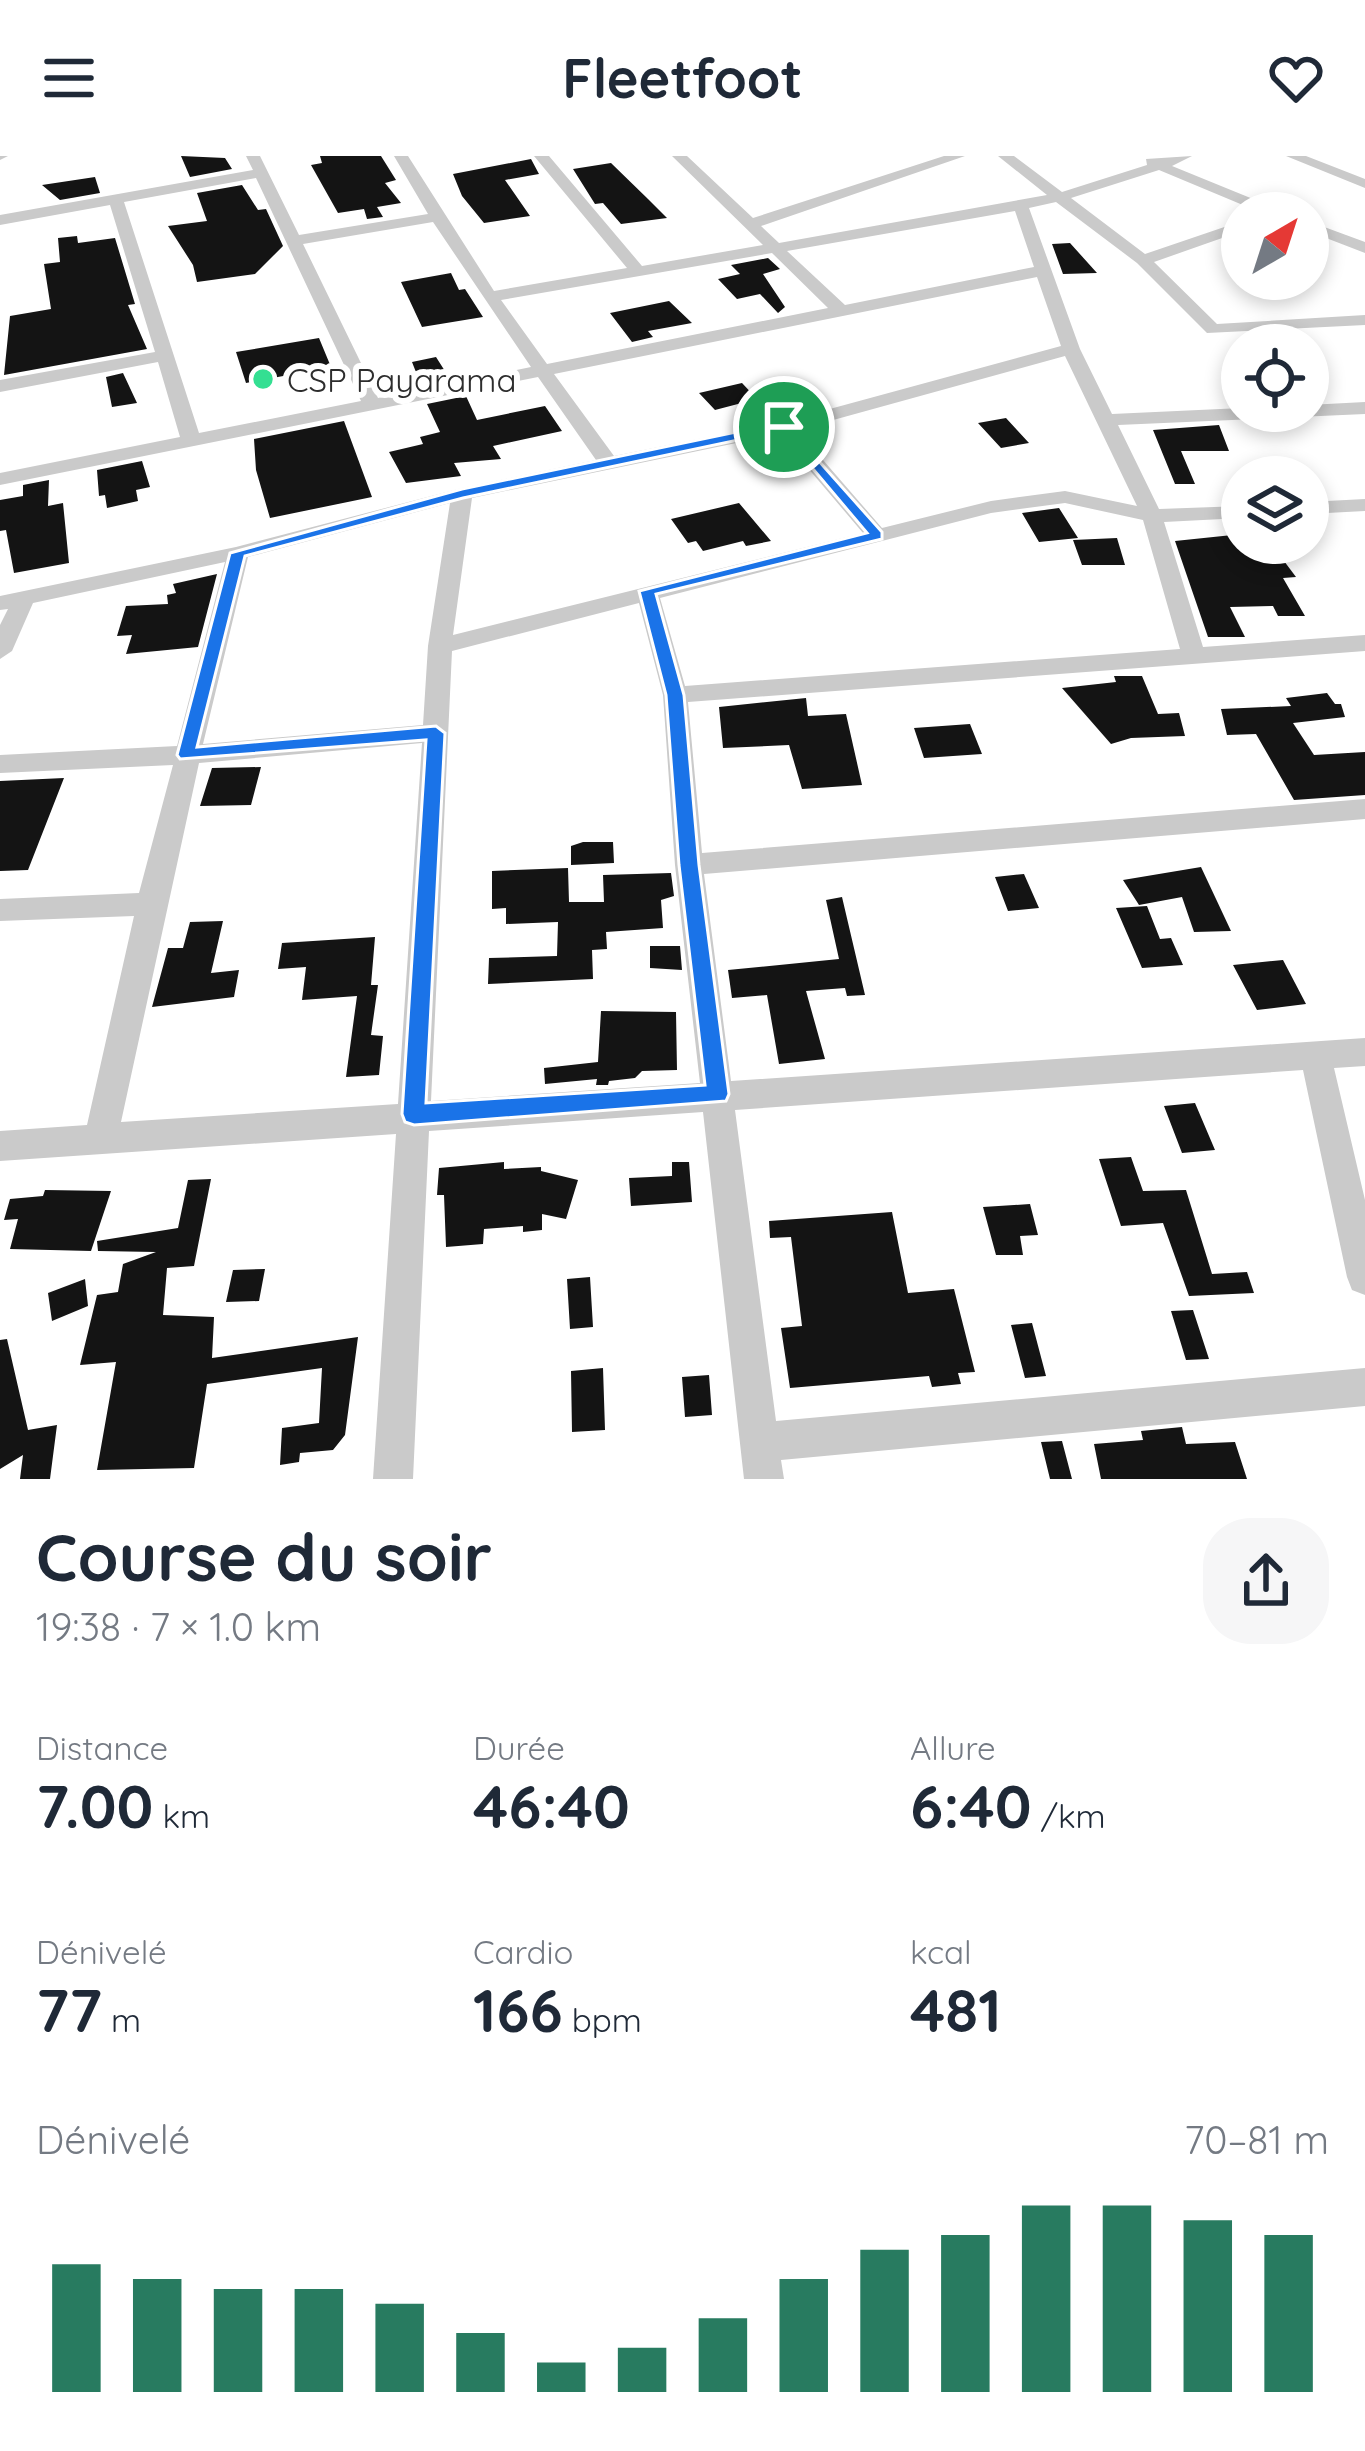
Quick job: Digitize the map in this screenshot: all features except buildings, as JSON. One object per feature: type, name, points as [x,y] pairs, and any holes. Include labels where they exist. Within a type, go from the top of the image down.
[{"type":"street","points":[[401,156],[539,372],[608,462]]},
{"type":"street","points":[[541,156],[636,269]]},
{"type":"street","points":[[679,156],[840,310]]},
{"type":"street","points":[[750,224],[958,156]]},
{"type":"street","points":[[1005,156],[1143,260],[1213,328],[1365,320]]},
{"type":"street","points":[[1137,156],[1224,192]]},
{"type":"street","points":[[489,297],[1021,206],[1185,156]]},
{"type":"street","points":[[1293,156],[1365,184]]},
{"type":"street","points":[[0,220],[116,199],[258,165],[371,403]]},
{"type":"street","points":[[116,199],[190,437]]},
{"type":"street","points":[[1021,206],[1071,349],[1152,517],[1193,653]]},
{"type":"street","points":[[293,242],[437,217]]},
{"type":"street","points":[[1143,260],[1221,233]]},
{"type":"street","points":[[1329,234],[1365,248]]},
{"type":"street","points":[[0,478],[1041,271]]},
{"type":"street","points":[[0,651],[12,601],[238,553],[462,494],[784,427],[1071,349]]},
{"type":"street","points":[[0,386],[163,356]]},
{"type":"street","points":[[1108,420],[1365,408]]},
{"type":"street","points":[[784,427],[877,536]]},
{"type":"street","points":[[393,1479],[440,646],[462,494]]},
{"type":"street","points":[[440,646],[991,506],[1065,497],[1152,517],[1221,513]]},
{"type":"street","points":[[1329,507],[1365,505]]},
{"type":"street","points":[[101,1137],[151,904],[238,553]]},
{"type":"street","points":[[647,591],[675,695],[689,865],[763,1460],[1365,1387]]},
{"type":"street","points":[[675,695],[1365,643]]},
{"type":"street","points":[[0,764],[186,755],[436,733]]},
{"type":"street","points":[[689,865],[1365,809]]},
{"type":"street","points":[[0,910],[151,904]]},
{"type":"street","points":[[0,1146],[1365,1052]]},
{"type":"street","points":[[1316,1057],[1365,1277]]},
{"type":"place","name":"CSP Payarama","points":[[263,379]]},
{"type":"route","points":[[784,427],[877,536],[647,591],[675,695],[689,865],[718,1094],[414,1114],[436,733],[186,755],[238,553],[462,494],[784,427]]}]
